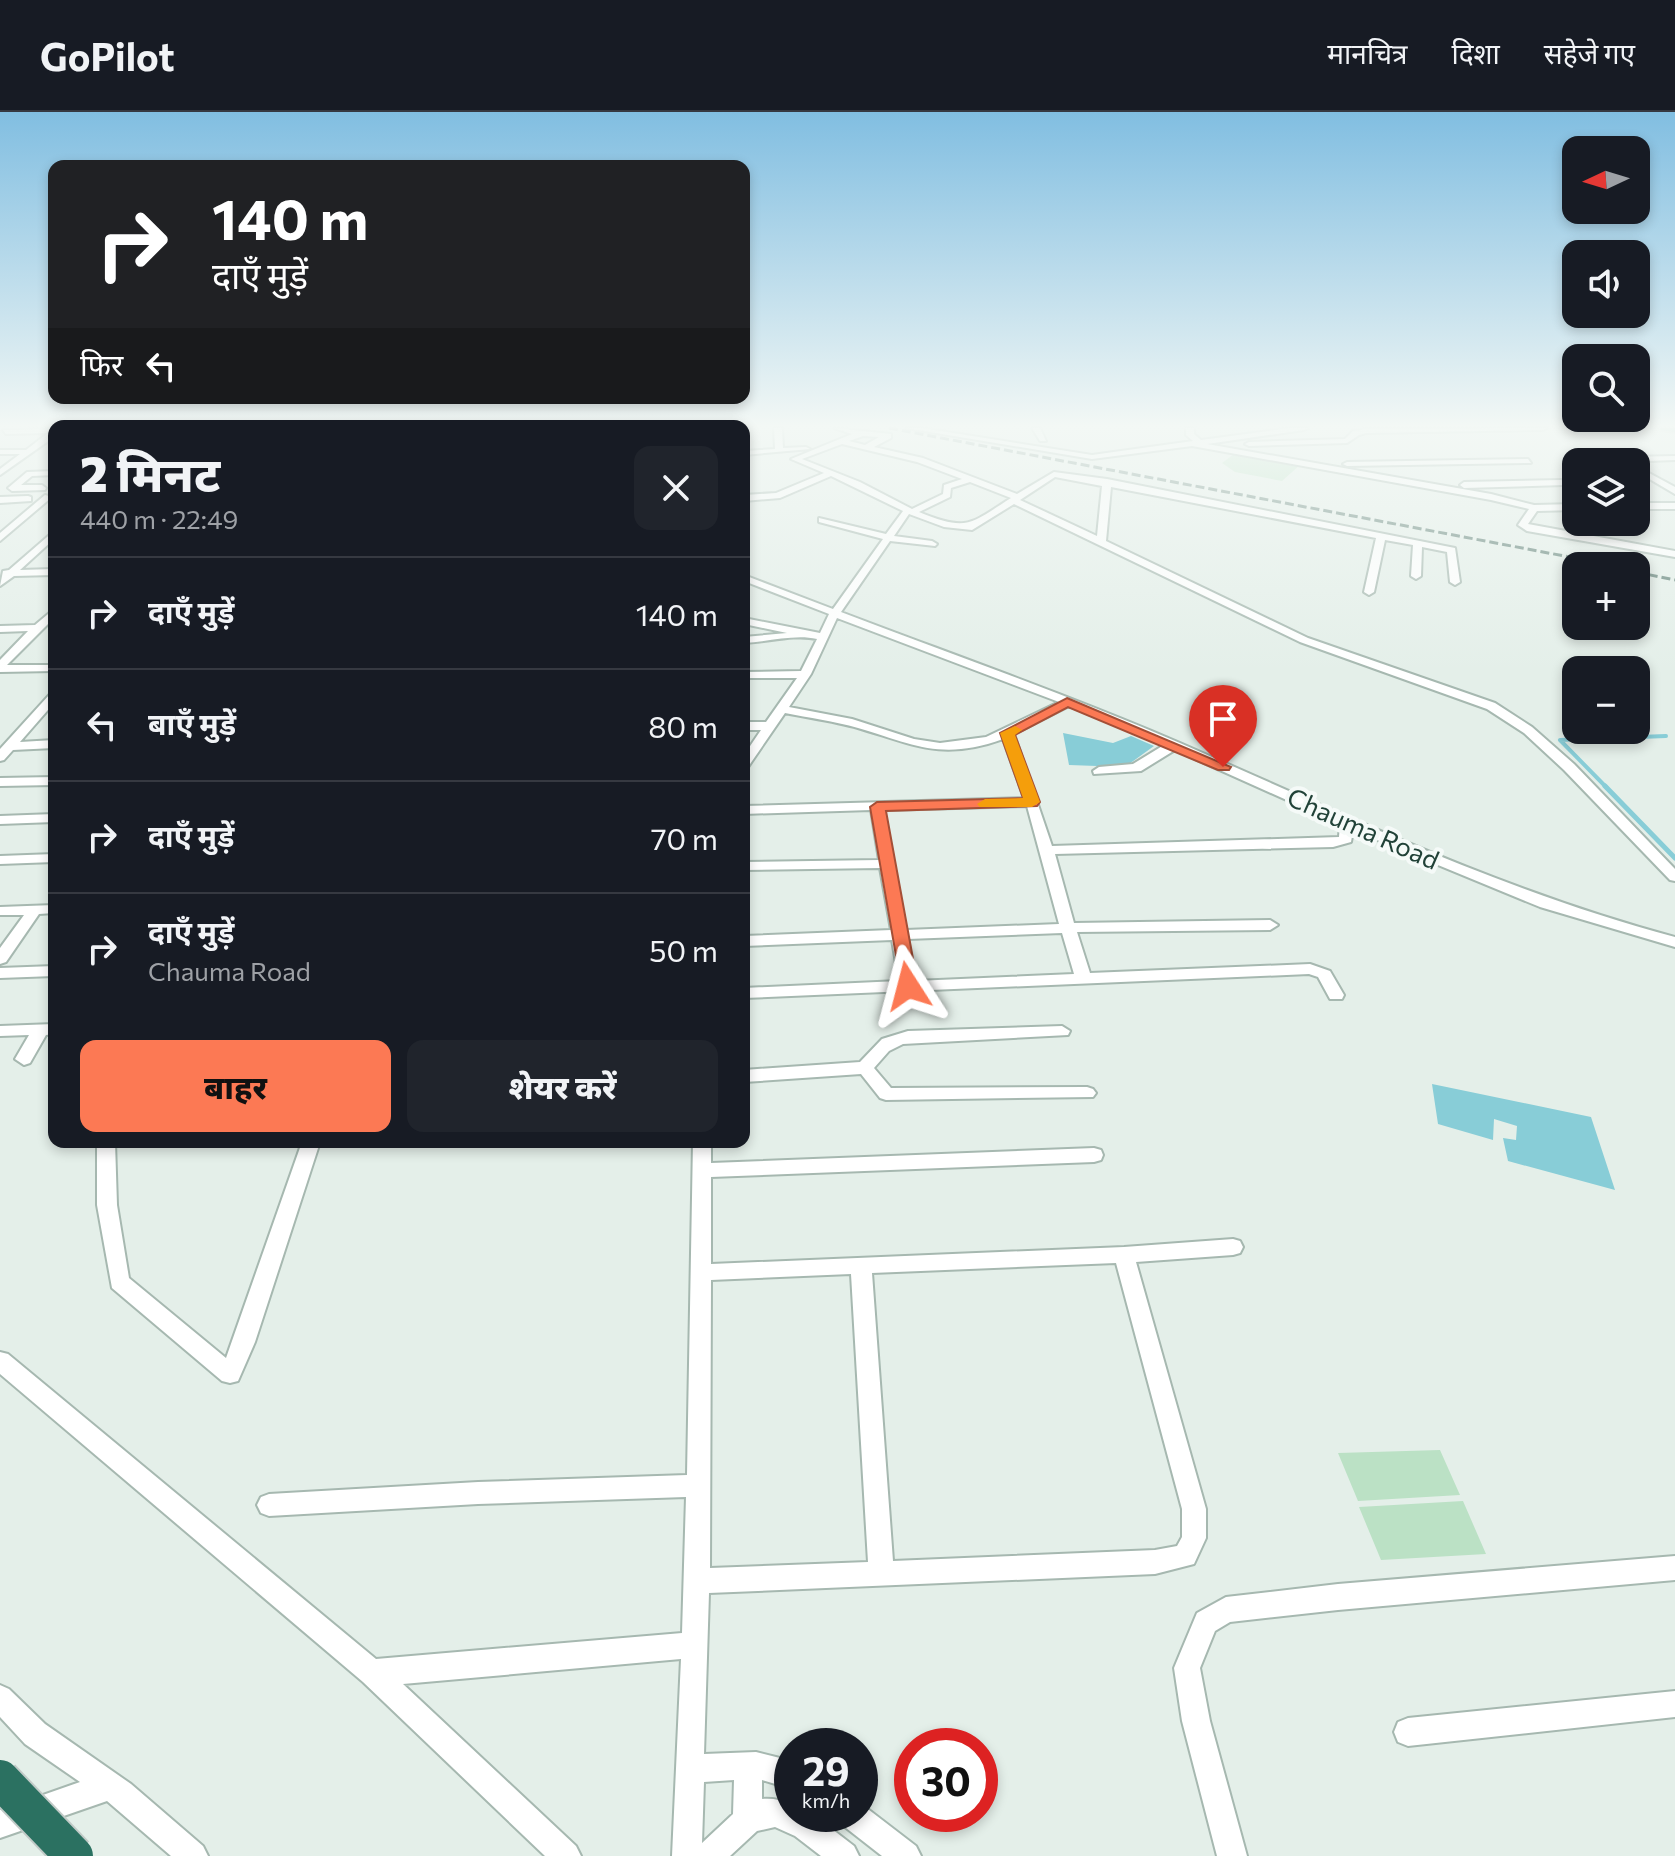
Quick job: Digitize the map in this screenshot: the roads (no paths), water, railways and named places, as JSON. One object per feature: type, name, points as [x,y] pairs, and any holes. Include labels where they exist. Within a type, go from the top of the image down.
[{"type":"highway","points":[[0,1779],[74,1856]]},
{"type":"street","points":[[0,538],[36,509]]},
{"type":"street","points":[[908,509],[942,523],[972,527],[998,509]]},
{"type":"street","points":[[750,748],[771,726],[805,674],[834,614],[887,538],[915,509]]},
{"type":"street","points":[[1038,509],[1304,640],[1491,706],[1528,730],[1559,757],[1675,877]]},
{"type":"street","points":[[1101,541],[1104,509]]},
{"type":"street","points":[[1246,509],[1452,550],[1455,582]]},
{"type":"street","points":[[1537,509],[1523,525],[1530,529],[1675,554]]},
{"type":"street","points":[[822,520],[930,548],[942,523]]},
{"type":"street","points":[[1369,592],[1381,536]]},
{"type":"street","points":[[0,583],[5,573],[48,539]]},
{"type":"street","points":[[1416,576],[1418,542]]},
{"type":"street","points":[[5,573],[48,572]]},
{"type":"street","name":"Chauma Road","points":[[750,581],[1174,745],[1524,899],[1675,942]]},
{"type":"street","points":[[0,668],[48,618]]},
{"type":"street","points":[[750,622],[824,637]]},
{"type":"street","points":[[0,629],[38,628]]},
{"type":"street","points":[[750,640],[784,638],[801,633]]},
{"type":"street","points":[[0,668],[48,668]]},
{"type":"street","points":[[750,675],[805,674]]},
{"type":"street","points":[[782,709],[858,724],[911,742],[940,747],[979,742],[1007,733],[1067,702]]},
{"type":"street","points":[[0,757],[48,705]]},
{"type":"street","points":[[750,726],[771,726]]},
{"type":"street","points":[[1007,733],[1048,850],[1067,928],[1084,979]]},
{"type":"street","points":[[10,746],[48,744]]},
{"type":"street","points":[[1099,771],[1136,768],[1174,745]]},
{"type":"street","points":[[0,782],[48,781]]},
{"type":"street","points":[[750,810],[1032,802]]},
{"type":"street","points":[[877,807],[908,986]]},
{"type":"street","points":[[0,820],[48,818]]},
{"type":"street","points":[[1048,850],[1333,843],[1346,839],[1347,822]]},
{"type":"street","points":[[0,860],[48,858]]},
{"type":"street","points":[[750,866],[887,864]]},
{"type":"street","points":[[0,959],[35,909]]},
{"type":"street","points":[[0,911],[48,909]]},
{"type":"street","points":[[750,941],[1067,928],[1270,925]]},
{"type":"street","points":[[750,993],[1310,969],[1324,974],[1336,995]]},
{"type":"street","points":[[0,973],[48,971]]},
{"type":"street","points":[[0,1031],[48,1029]]},
{"type":"street","points":[[24,1059],[48,1029]]},
{"type":"street","points":[[865,1068],[878,1049],[894,1039],[1062,1031]]},
{"type":"street","points":[[750,1076],[865,1068]]},
{"type":"street","points":[[865,1068],[886,1094],[1087,1093]]},
{"type":"street","points":[[106,1148],[107,1205],[119,1282],[230,1374],[244,1342],[309,1148]]},
{"type":"street","points":[[687,1856],[697,1581],[696,1486],[703,1272],[702,1148]]},
{"type":"street","points":[[701,1170],[1094,1155]]},
{"type":"street","points":[[703,1272],[1124,1255],[1233,1247]]},
{"type":"street","points":[[697,1581],[1155,1562],[1185,1556],[1194,1538],[1194,1509],[1124,1255]]},
{"type":"street","points":[[861,1266],[881,1574]]},
{"type":"street","points":[[0,1361],[372,1673],[566,1856]]},
{"type":"street","points":[[269,1505],[478,1493],[696,1486]]},
{"type":"street","points":[[1232,1856],[1196,1721],[1187,1668],[1206,1622],[1226,1610],[1675,1568]]},
{"type":"street","points":[[372,1673],[695,1645]]},
{"type":"street","points":[[0,1698],[35,1734],[110,1786],[193,1856]]},
{"type":"street","points":[[1408,1732],[1675,1704]]},
{"type":"street","points":[[690,1769],[749,1766],[774,1769]]},
{"type":"street","points":[[747,1817],[749,1766]]},
{"type":"street","points":[[0,1824],[110,1786]]},
{"type":"street","points":[[710,1856],[747,1817],[774,1811],[799,1821],[844,1856]]},
{"type":"street","points":[[875,1832],[906,1856]]},
{"type":"water","points":[[1063,733],[1113,743],[1131,736],[1154,746],[1125,767],[1069,765]]},
{"type":"water","points":[[1432,1084],[1591,1117],[1615,1190],[1508,1161],[1503,1138],[1516,1140],[1517,1126],[1494,1119],[1493,1140],[1438,1124]]},
{"type":"waterway","points":[[1607,788],[1560,740],[1666,736]]},
{"type":"waterway","points":[[1605,786],[1675,858]]},
{"type":"railway","points":[[1318,509],[1562,556]]},
{"type":"railway","points":[[1650,575],[1675,580]]}]
